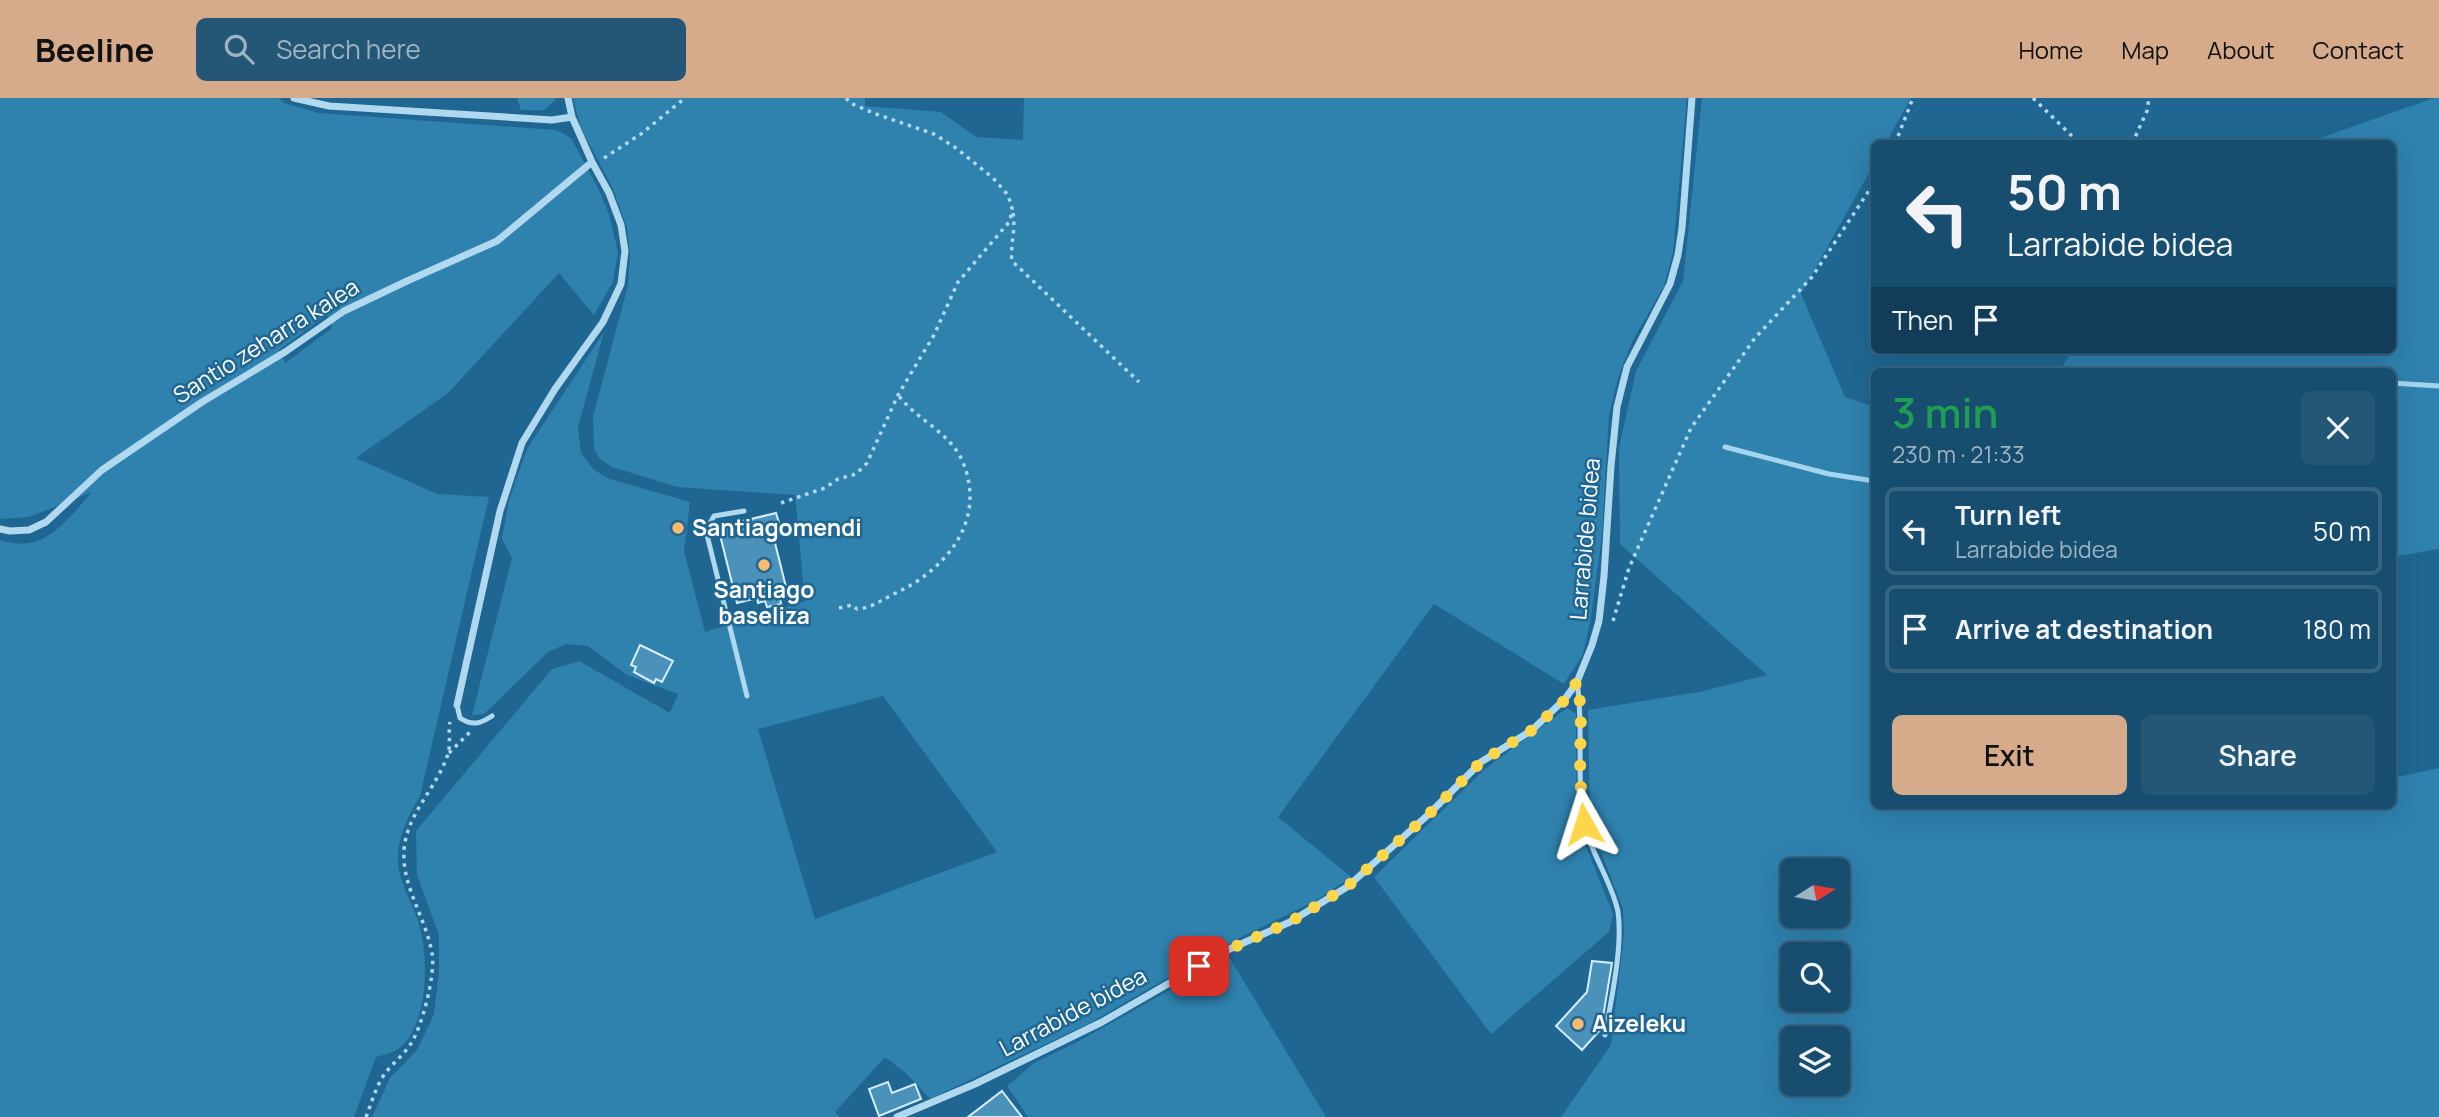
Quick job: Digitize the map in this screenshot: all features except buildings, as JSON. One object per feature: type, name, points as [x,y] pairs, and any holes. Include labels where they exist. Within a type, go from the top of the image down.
[{"type":"street","points":[[294,98],[329,106],[552,120],[572,117]]},
{"type":"street","points":[[457,705],[500,511],[522,443],[555,389],[603,322],[621,284],[625,251],[621,225],[609,193],[572,117],[568,98]]},
{"type":"street","name":"Larrabide bidea","points":[[897,1117],[975,1084],[1102,1022],[1223,952],[1290,922],[1347,887],[1429,814],[1481,762],[1532,730],[1566,699],[1577,682],[1599,621],[1605,576],[1616,407],[1627,367],[1666,293],[1678,255],[1692,98]]},
{"type":"street","name":"Santio zeharra kalea","points":[[0,529],[29,530],[46,522],[102,470],[191,409],[285,352],[344,311],[497,241],[592,162]]},
{"type":"lane","points":[[744,511],[714,516],[706,531],[747,696]]},
{"type":"lane","points":[[1577,682],[1581,709],[1580,776],[1584,824],[1618,912],[1617,958],[1605,1035]]},
{"type":"lane","points":[[457,705],[460,718],[468,724],[480,723],[492,716]]},
{"type":"path","points":[[592,162],[610,156],[685,98]]},
{"type":"path","points":[[846,98],[850,103],[876,114],[934,134],[993,178],[1008,195],[1012,208],[1016,228],[1010,249],[1012,261],[1139,382]]},
{"type":"path","points":[[1897,140],[1913,98]]},
{"type":"path","points":[[2032,98],[2076,140]]},
{"type":"path","points":[[2134,140],[2150,98]]},
{"type":"path","points":[[1609,632],[1629,568],[1691,428],[1755,338],[1812,277],[1871,188]]},
{"type":"path","points":[[781,503],[856,474],[867,463],[898,396],[934,335],[958,282],[1010,221],[1012,208]]},
{"type":"path","points":[[839,608],[852,605],[857,609],[871,606],[924,577],[957,545],[964,527],[969,498],[962,461],[948,440],[910,410],[898,396]]},
{"type":"path","points":[[449,752],[449,726],[457,705]]},
{"type":"path","points":[[366,1117],[382,1078],[409,1048],[419,1031],[429,988],[433,958],[428,930],[405,874],[406,834],[449,752],[480,723]]},
{"type":"shaded area","points":[[0,98],[278,98],[284,103],[319,113],[556,130],[571,138],[609,214],[618,252],[613,282],[594,315],[559,273],[448,393],[356,458],[437,494],[489,497],[420,796],[399,844],[401,877],[417,918],[424,948],[423,1000],[413,1031],[405,1043],[395,1051],[376,1057],[354,1117],[0,1117],[0,540],[29,543],[42,539],[63,524],[92,492],[29,517],[0,519]],"holes":[[[327,315],[332,328],[285,363],[279,350]]]},
{"type":"shaded area","points":[[517,98],[557,98],[544,110],[521,110]]},
{"type":"shaded area","points":[[573,98],[865,98],[865,106],[941,112],[976,137],[1023,140],[1024,98],[1687,98],[1673,252],[1664,286],[1632,342],[1618,378],[1609,415],[1602,535],[1583,654],[1564,684],[1434,604],[1278,817],[1351,877],[1317,900],[1221,947],[1090,1023],[930,1099],[907,1074],[885,1057],[835,1112],[840,1117],[372,1117],[390,1078],[417,1050],[434,1014],[439,972],[439,935],[417,875],[416,831],[552,669],[579,661],[670,713],[678,694],[627,675],[588,646],[566,644],[548,652],[484,714],[472,715],[512,558],[502,539],[509,500],[527,449],[604,332],[578,427],[581,453],[594,470],[610,479],[690,502],[684,551],[705,632],[805,601],[795,495],[677,487],[612,467],[599,458],[594,448],[593,417],[628,285],[630,254],[627,228],[613,189],[581,128]],"holes":[[[883,696],[997,852],[815,919],[758,729]]]},
{"type":"shaded area","points":[[1702,98],[1911,98],[1888,140],[1871,140],[1871,169],[1801,294],[1845,397],[1871,406],[1871,809],[2396,809],[2396,777],[2439,768],[2439,1117],[1561,1117],[1611,1045],[1624,934],[1623,909],[1590,823],[1588,710],[1699,692],[1767,675],[1620,544],[1619,448],[1636,371],[1683,281]]},
{"type":"shaded area","points":[[2439,98],[2439,549],[2396,556],[2396,368],[2062,368],[2070,354],[2396,354],[2396,140],[2315,140]]},
{"type":"shaded area","points":[[1567,708],[1576,714],[1577,823],[1613,914],[1609,932],[1491,1034],[1374,877],[1485,769]]},
{"type":"shaded area","points":[[1229,957],[1326,1117],[1028,1117],[1007,1086],[1034,1063],[1079,1041]]},
{"type":"waterway","points":[[2396,383],[2439,386]]},
{"type":"waterway","points":[[1725,447],[1829,474],[1871,481]]},
{"type":"place","name":"Santiagomendi","points":[[678,528]]},
{"type":"place","name":"Santiago baseliza","points":[[764,565]]},
{"type":"place","name":"Aizeleku","points":[[1578,1024]]},
{"type":"route","points":[[1199,966],[1223,952],[1290,922],[1347,887],[1429,814],[1481,762],[1532,730],[1566,699],[1577,682],[1581,709],[1580,776],[1584,824]]}]
